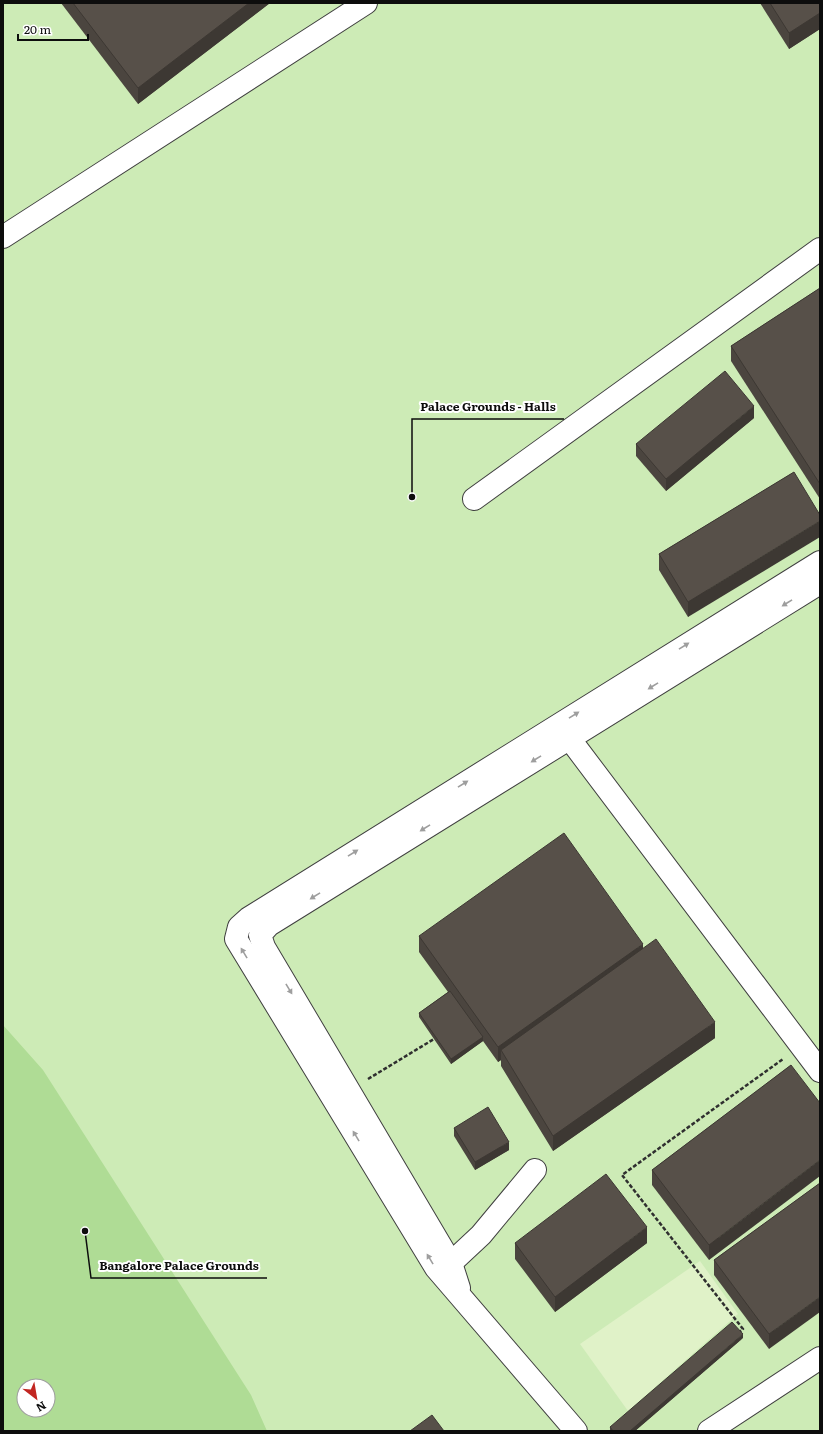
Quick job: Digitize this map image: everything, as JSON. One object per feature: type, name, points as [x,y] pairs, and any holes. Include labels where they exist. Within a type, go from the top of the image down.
[{"type":"lane","points":[[3,237],[366,3]]},
{"type":"lane","points":[[474,499],[820,249]]},
{"type":"lane","points":[[576,1431],[436,1268],[380,1159],[349,1091],[236,939],[239,927],[249,918],[820,562]]},
{"type":"lane","points":[[464,1300],[451,1263],[380,1159],[303,1031],[264,948],[260,935],[268,925],[820,583]]},
{"type":"lane","points":[[569,738],[820,1072]]},
{"type":"lane","points":[[451,1263],[481,1235],[535,1170]]},
{"type":"lane","points":[[709,1431],[820,1358]]},
{"type":"path","points":[[349,1091],[434,1039]]},
{"type":"path","points":[[737,1334],[743,1329],[622,1175],[801,1046]]},
{"type":"green space","points":[[3,3],[820,3],[820,1431],[3,1431]]},
{"type":"green space","points":[[3,1025],[43,1070],[251,1395],[267,1431],[3,1431]]},
{"type":"green space","points":[[700,1261],[738,1314],[628,1411],[580,1344]]},
{"type":"building","points":[[73,3],[249,3],[138,88]]},
{"type":"building","points":[[770,3],[820,3],[820,13],[789,33]]},
{"type":"building","points":[[820,288],[820,484],[731,346]]},
{"type":"building","points":[[725,371],[754,406],[666,479],[636,444]]},
{"type":"building","points":[[794,472],[820,515],[820,521],[688,602],[659,554]]},
{"type":"building","points":[[564,833],[643,944],[498,1047],[419,936]]},
{"type":"building","points":[[656,939],[715,1022],[553,1136],[501,1050]]},
{"type":"building","points":[[450,991],[483,1037],[451,1059],[419,1013]]},
{"type":"building","points":[[791,1065],[820,1103],[820,1160],[709,1245],[652,1170]]},
{"type":"building","points":[[488,1107],[509,1142],[475,1162],[454,1128]]},
{"type":"building","points":[[606,1174],[647,1227],[555,1297],[515,1243]]},
{"type":"building","points":[[820,1183],[820,1297],[769,1334],[714,1260]]},
{"type":"building","points":[[732,1322],[743,1334],[630,1431],[613,1431],[610,1427]]},
{"type":"building","points":[[432,1415],[444,1431],[410,1431]]},
{"type":"place","name":"Palace Grounds - Halls","points":[[412,497]]},
{"type":"place","name":"Bangalore Palace Grounds","points":[[85,1231]]}]
